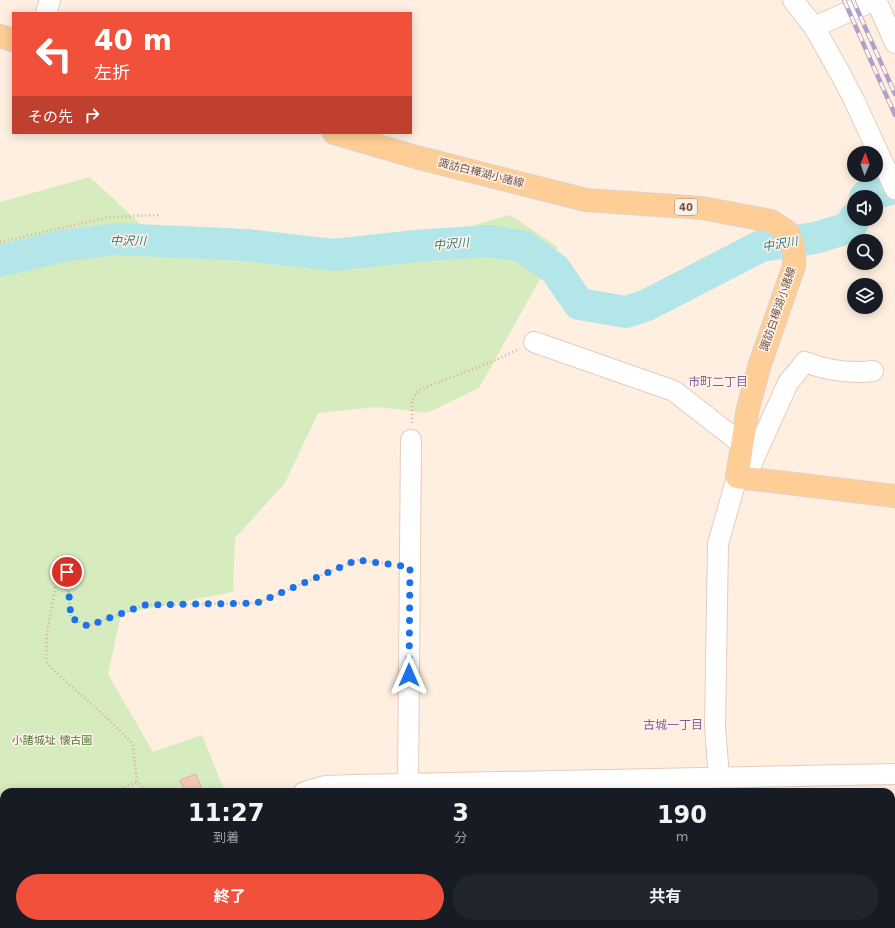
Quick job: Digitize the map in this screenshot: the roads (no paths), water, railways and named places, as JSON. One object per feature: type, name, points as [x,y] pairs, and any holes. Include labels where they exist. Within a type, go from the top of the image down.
[{"type":"main road","points":[[0,36],[12,40]]},
{"type":"main road","name":"諏訪白樺湖小諸線","points":[[337,134],[416,157],[586,200],[702,208],[771,221],[788,232],[794,250],[794,266],[760,364],[748,408],[742,444],[741,477]]},
{"type":"main road","points":[[741,477],[895,496]]},
{"type":"street","points":[[46,12],[50,0]]},
{"type":"street","points":[[792,0],[814,27],[855,102],[895,189]]},
{"type":"street","points":[[814,27],[876,0],[895,42]]},
{"type":"street","points":[[534,342],[674,391],[742,444]]},
{"type":"street","points":[[719,777],[715,726],[718,544],[741,477],[788,384],[805,362],[818,367],[858,373],[873,371]]},
{"type":"street","points":[[408,784],[411,440]]},
{"type":"street","points":[[318,788],[325,786],[895,774]]},
{"type":"waterway","name":"中沢川","points":[[883,191],[895,188]]},
{"type":"waterway","name":"中沢川","points":[[0,261],[63,246],[115,239],[247,245],[334,255],[415,246],[490,241],[522,246],[555,269],[579,304],[626,312],[647,305],[761,246],[815,238],[851,226]]},
{"type":"railway","points":[[844,0],[895,115]]},
{"type":"railway","points":[[853,0],[895,94]]},
{"type":"district","name":"市町二丁目","points":[[718,382]]},
{"type":"district","name":"古城一丁目","points":[[673,725]]},
{"type":"park label","name":"小諸城址 懐古園","points":[[52,740]]}]
